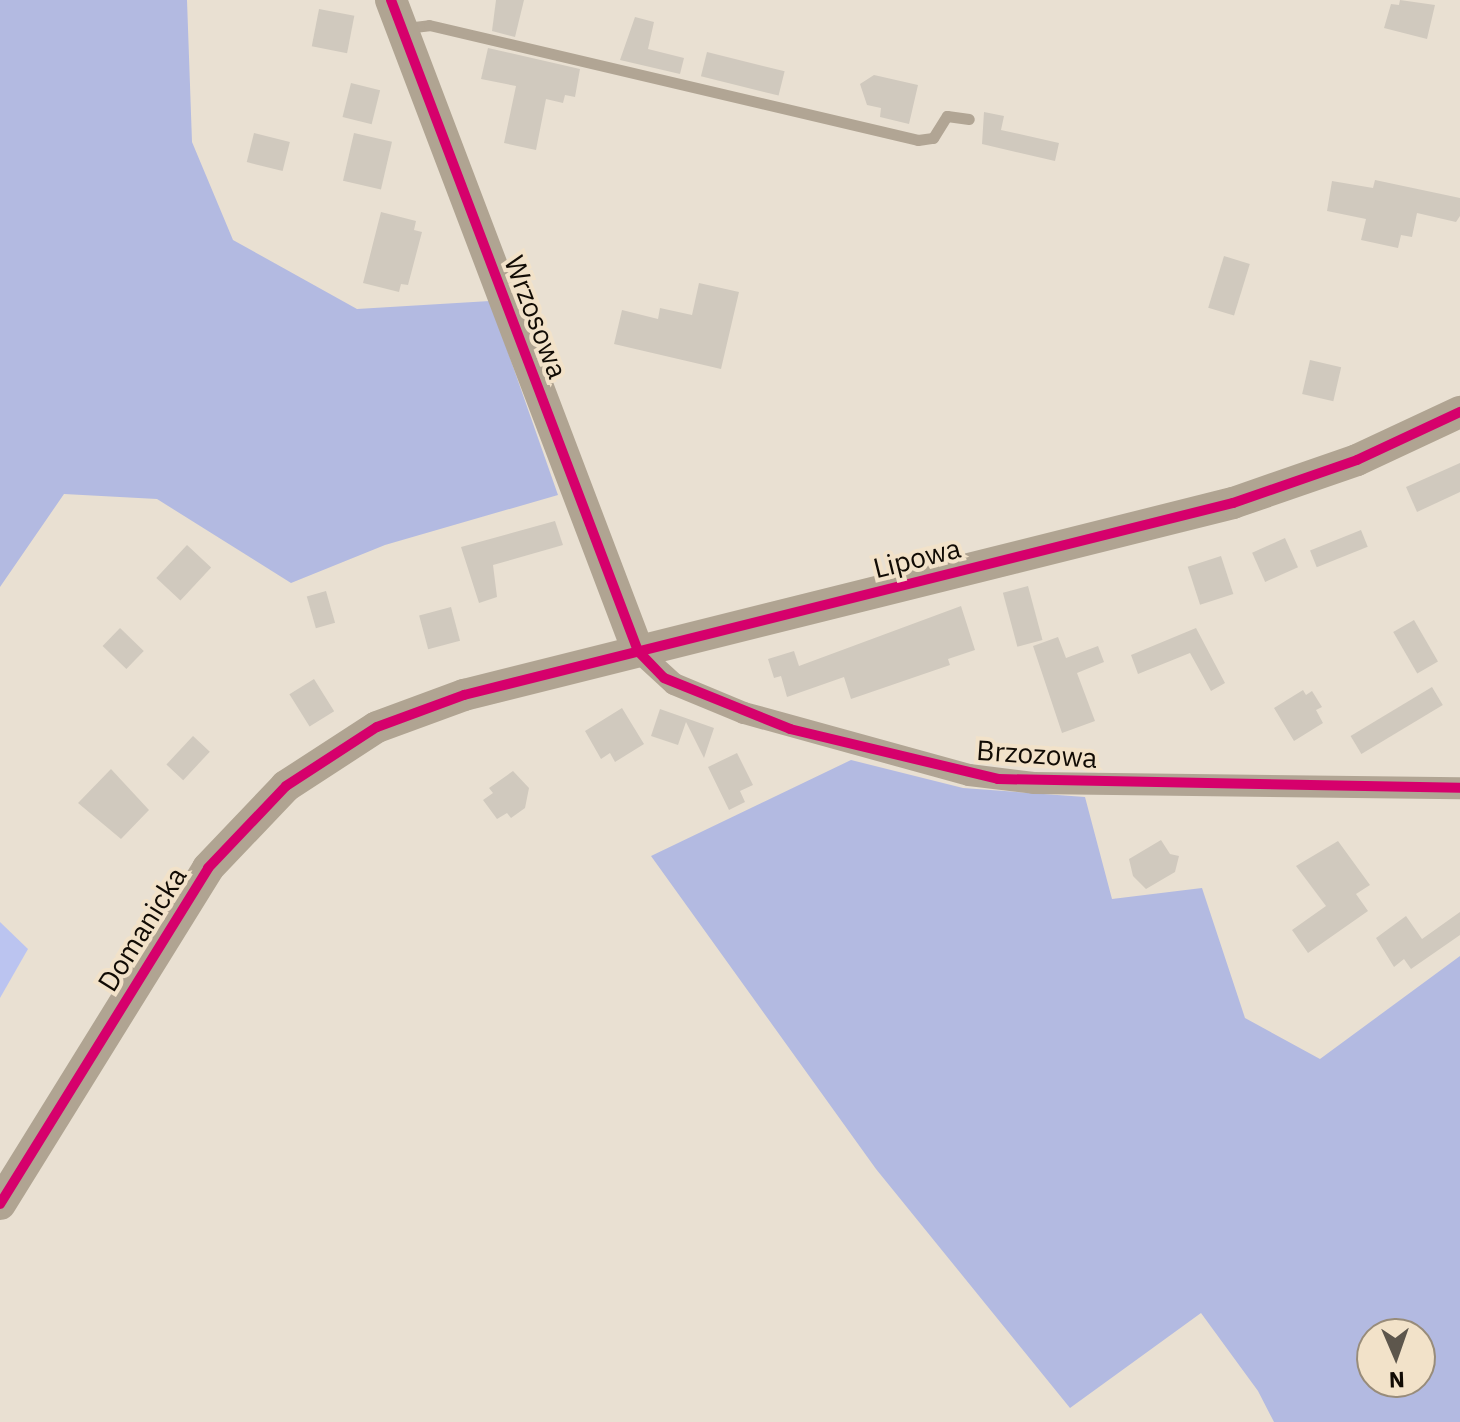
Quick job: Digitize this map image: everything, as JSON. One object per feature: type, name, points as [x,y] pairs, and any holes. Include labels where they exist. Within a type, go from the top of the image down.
[{"type":"street","name":"Wrzosowa","points":[[396,14],[638,651]]},
{"type":"street","name":"Lipowa","points":[[377,727],[437,703],[1233,503],[1357,460],[1460,412]]},
{"type":"street","name":"Brzozowa","points":[[638,651],[674,684],[744,713],[969,775],[1034,783],[1460,788]]},
{"type":"street","name":"Domanicka","points":[[0,1204],[208,868],[286,786],[377,727]]},
{"type":"lane","points":[[396,14],[429,25],[918,140],[933,138],[947,116],[969,119]]},
{"type":"shaded area","points":[[0,0],[187,0],[192,142],[233,240],[357,309],[490,301],[558,495],[385,545],[291,583],[157,499],[64,494],[0,587]]},
{"type":"shaded area","points":[[851,760],[963,788],[1085,797],[1112,899],[1202,888],[1245,1018],[1320,1059],[1460,956],[1460,1422],[1274,1422],[1258,1391],[1201,1313],[1070,1408],[876,1169],[651,856]]},
{"type":"shaded area","points":[[0,922],[28,949],[0,998]]},
{"type":"building","points":[[496,0],[524,0],[515,37],[492,31]]},
{"type":"building","points":[[1400,0],[1435,5],[1427,39],[1384,28],[1391,4],[1399,5]]},
{"type":"building","points":[[319,9],[354,16],[347,53],[312,46]]},
{"type":"building","points":[[635,17],[654,22],[648,49],[684,58],[680,74],[620,60]]},
{"type":"building","points":[[488,48],[580,69],[575,97],[565,95],[563,103],[546,99],[536,150],[504,143],[516,86],[481,79]]},
{"type":"building","points":[[707,52],[785,71],[779,96],[701,76]]},
{"type":"building","points":[[874,75],[918,85],[909,124],[880,117],[881,108],[867,105],[860,84]]},
{"type":"building","points":[[351,83],[380,90],[372,124],[343,117]]},
{"type":"building","points":[[984,112],[1004,116],[1001,130],[1059,143],[1055,161],[982,144]]},
{"type":"building","points":[[254,133],[290,142],[283,171],[247,162]]},
{"type":"building","points":[[354,133],[392,142],[381,190],[343,181]]},
{"type":"building","points":[[1375,180],[1460,198],[1460,216],[1456,222],[1417,213],[1412,237],[1401,235],[1398,248],[1361,240],[1366,219],[1327,211],[1332,181],[1373,188]]},
{"type":"building","points":[[381,212],[416,221],[414,230],[422,232],[408,285],[401,284],[399,292],[363,283]]},
{"type":"building","points":[[1224,256],[1250,264],[1234,316],[1208,308]]},
{"type":"building","points":[[699,283],[739,292],[721,369],[614,344],[622,310],[658,319],[660,308],[692,315]]},
{"type":"building","points":[[1310,360],[1341,367],[1333,401],[1302,394]]},
{"type":"building","points":[[1460,463],[1460,492],[1417,512],[1406,487]]},
{"type":"building","points":[[555,521],[563,545],[493,565],[497,597],[479,603],[461,547]]},
{"type":"building","points":[[1361,530],[1368,547],[1317,567],[1310,551]]},
{"type":"building","points":[[1285,538],[1298,567],[1265,582],[1252,553]]},
{"type":"building","points":[[187,545],[211,568],[180,600],[156,578]]},
{"type":"building","points":[[1221,556],[1233,594],[1200,605],[1188,567]]},
{"type":"building","points":[[1028,586],[1042,640],[1017,647],[1003,593]]},
{"type":"building","points":[[326,591],[335,623],[316,628],[307,597]]},
{"type":"building","points":[[961,606],[975,650],[948,659],[950,665],[851,699],[844,677],[787,697],[781,676],[774,678],[768,659],[794,651],[799,666]]},
{"type":"building","points":[[451,607],[460,641],[428,649],[419,616]]},
{"type":"building","points":[[1414,620],[1438,662],[1417,674],[1393,632]]},
{"type":"building","points":[[120,628],[144,651],[126,669],[103,646]]},
{"type":"building","points":[[1196,628],[1225,683],[1211,691],[1190,653],[1138,674],[1131,655]]},
{"type":"building","points":[[1058,637],[1066,658],[1098,646],[1104,662],[1077,673],[1095,721],[1062,733],[1033,646]]},
{"type":"building","points":[[314,679],[334,711],[310,727],[289,694]]},
{"type":"building","points":[[1432,687],[1443,705],[1361,754],[1351,736]]},
{"type":"building","points":[[1303,690],[1306,695],[1312,691],[1322,707],[1316,710],[1323,723],[1294,741],[1274,708]]},
{"type":"building","points":[[622,708],[644,744],[615,762],[610,753],[601,759],[585,731]]},
{"type":"building","points":[[660,709],[714,728],[704,758],[686,722],[678,745],[651,736]]},
{"type":"building","points":[[193,736],[210,752],[183,780],[166,765]]},
{"type":"building","points":[[737,753],[753,785],[740,791],[745,802],[729,810],[708,767]]},
{"type":"building","points":[[111,769],[149,810],[121,839],[78,803]]},
{"type":"building","points":[[513,771],[529,788],[525,808],[511,818],[507,813],[497,819],[483,800],[493,793],[489,788]]},
{"type":"building","points":[[1161,840],[1170,854],[1179,856],[1175,872],[1146,889],[1133,876],[1129,859]]},
{"type":"building","points":[[1338,841],[1370,885],[1356,894],[1368,911],[1308,953],[1292,930],[1326,906],[1296,866]]},
{"type":"building","points":[[1460,912],[1460,935],[1411,969],[1404,959],[1394,967],[1376,938],[1406,916],[1422,939]]},
{"type":"cycle path","points":[[391,0],[638,651],[664,678],[790,729],[998,779],[1460,788]]},
{"type":"cycle path","points":[[0,1204],[208,868],[286,786],[377,727],[464,695],[1233,503],[1357,460],[1460,412]]}]
